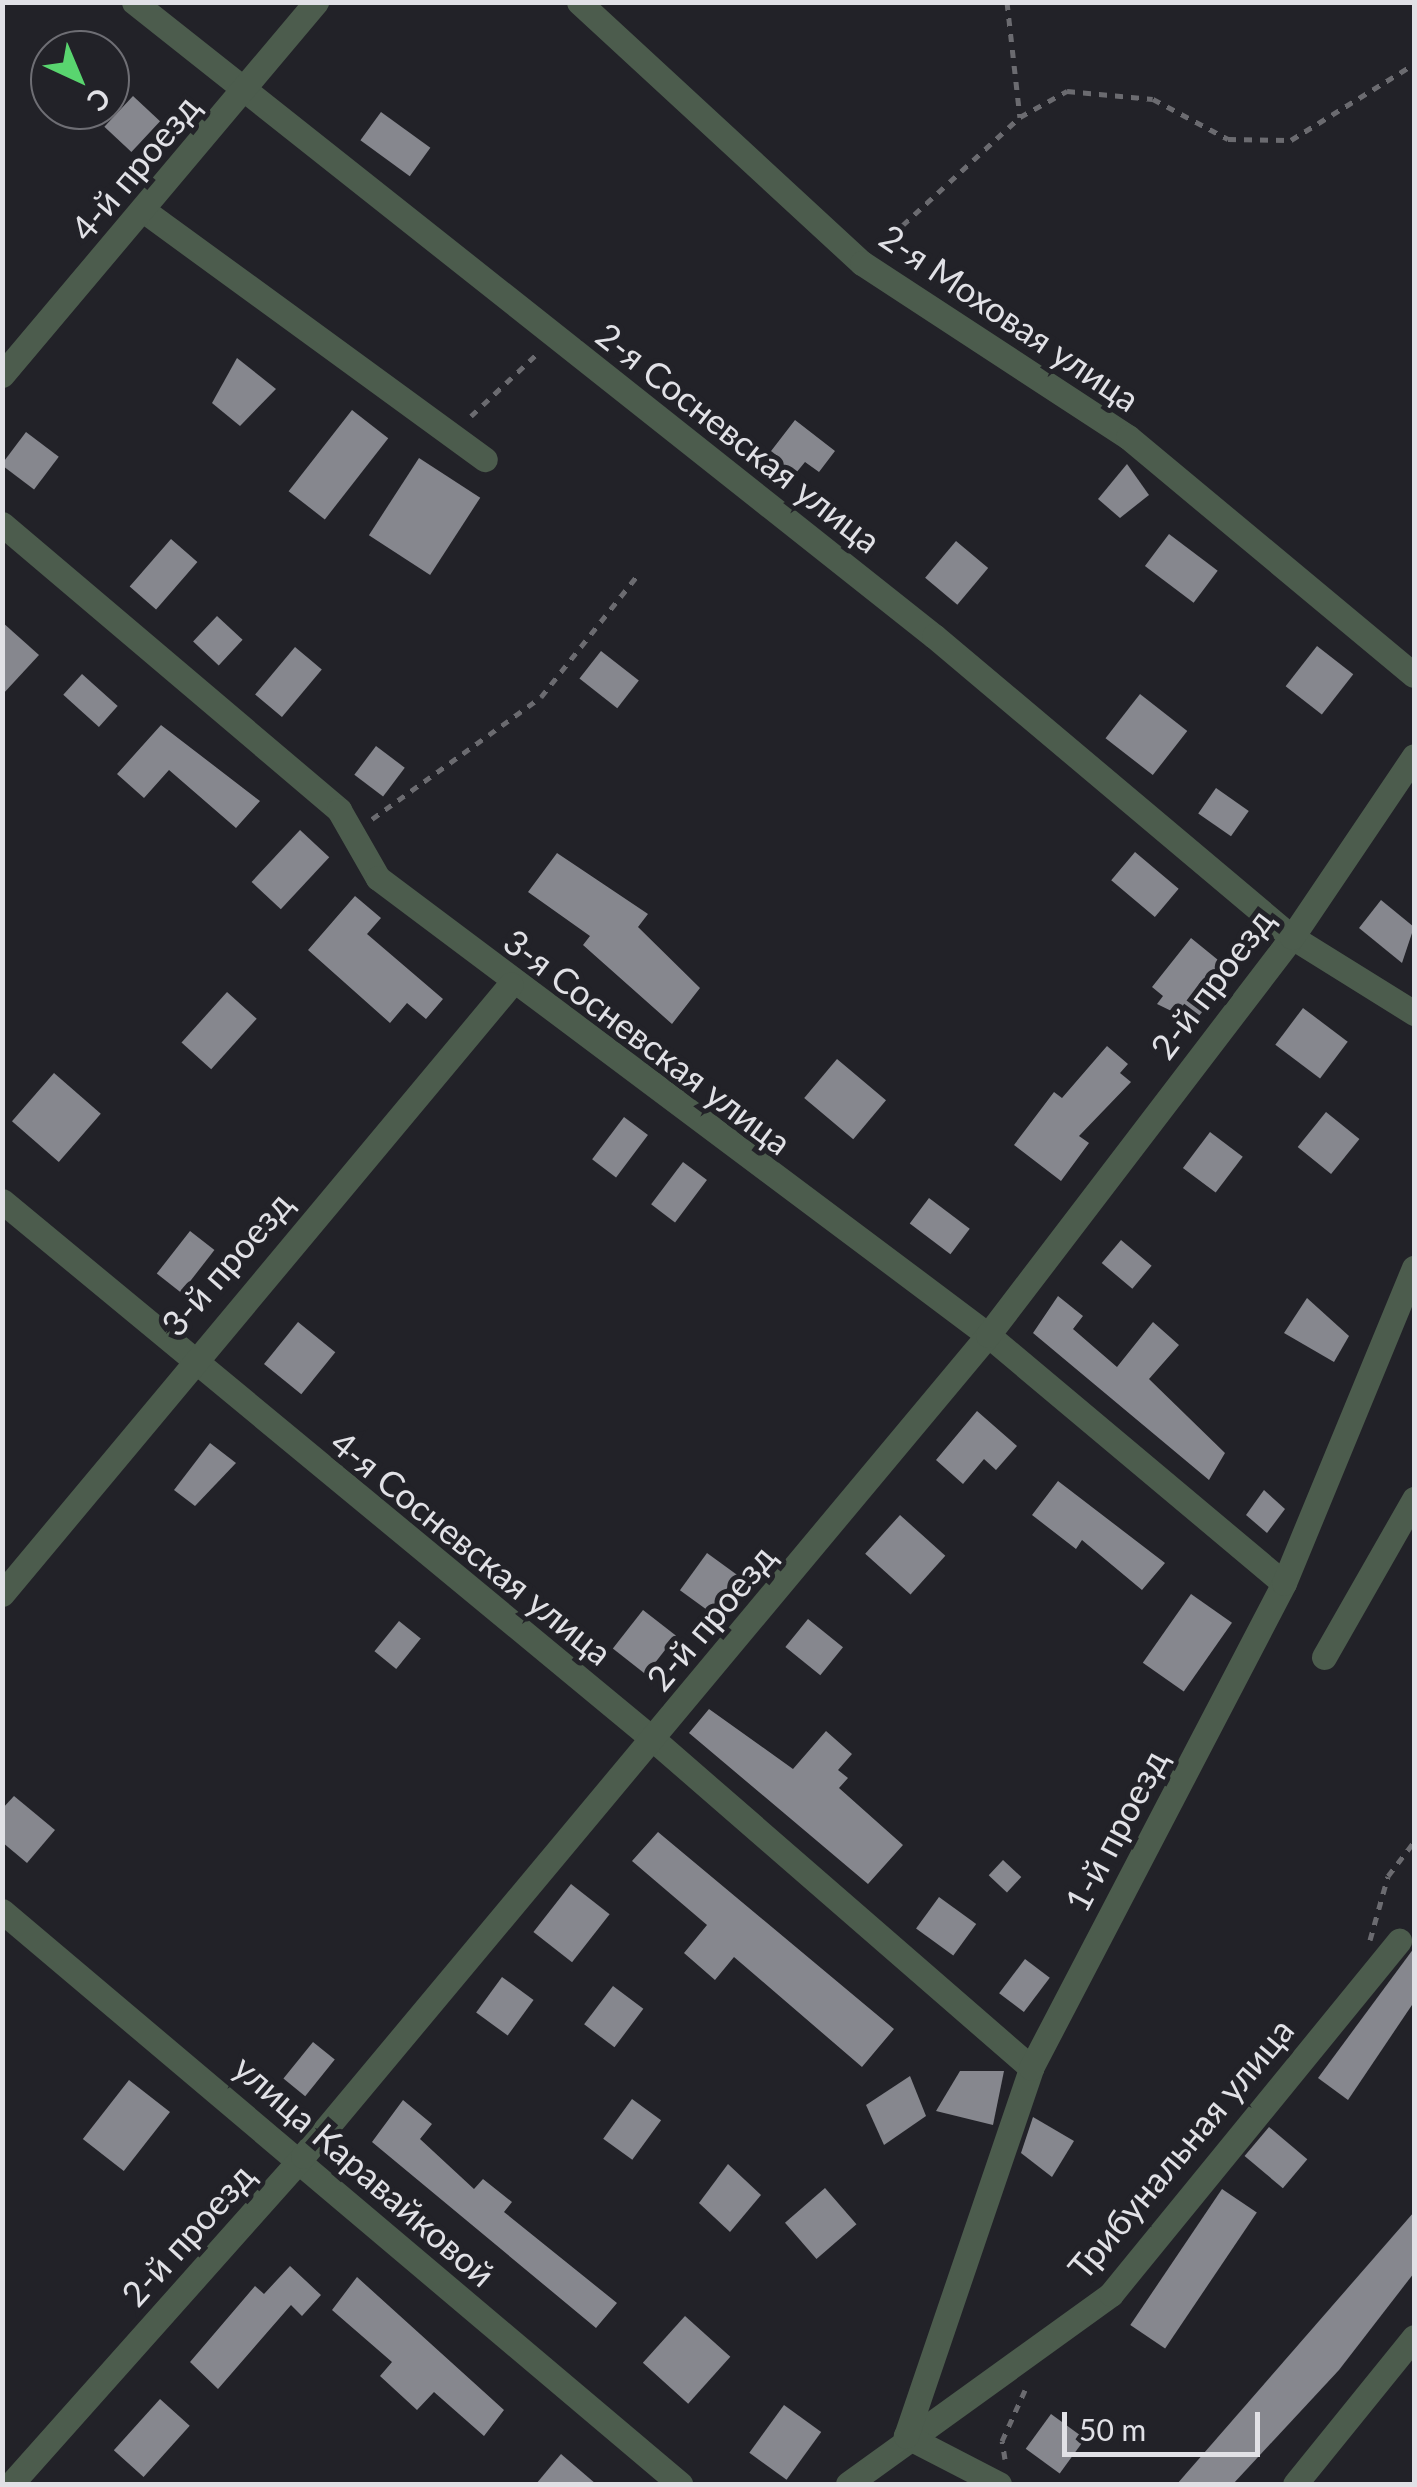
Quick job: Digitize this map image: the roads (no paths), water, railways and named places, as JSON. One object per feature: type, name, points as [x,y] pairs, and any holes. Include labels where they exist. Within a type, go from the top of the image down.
[{"type":"street","name":"2-я Сосневская улица","points":[[134,2],[556,336],[1292,937],[1414,1013]]},
{"type":"street","name":"4-й проезд","points":[[2,375],[316,2]]},
{"type":"street","name":"2-я Моховая улица","points":[[579,2],[862,263],[1128,437],[1414,675]]},
{"type":"street","points":[[143,210],[485,459]]},
{"type":"street","name":"3-я Сосневская улица","points":[[2,524],[339,810],[378,878],[511,984],[988,1335],[1284,1583]]},
{"type":"street","name":"2-й проезд","points":[[11,2484],[303,2156],[654,1740],[988,1335],[1292,937],[1414,756]]},
{"type":"street","name":"3-й проезд","points":[[2,1594],[188,1361],[511,984]]},
{"type":"street","name":"4-я Сосневская улица","points":[[2,1201],[188,1361],[654,1740],[1031,2068]]},
{"type":"street","name":"1-й проезд","points":[[906,2436],[1031,2068],[1284,1583],[1414,1268]]},
{"type":"street","points":[[1324,1658],[1414,1500]]},
{"type":"street","name":"улица Каравайковой","points":[[2,1911],[303,2156],[680,2484]]},
{"type":"street","name":"Трибунальная улица","points":[[848,2484],[906,2436],[1111,2294],[1399,1942]]},
{"type":"street","points":[[1294,2484],[1414,2338]]},
{"type":"street","points":[[906,2436],[1003,2477]]}]
